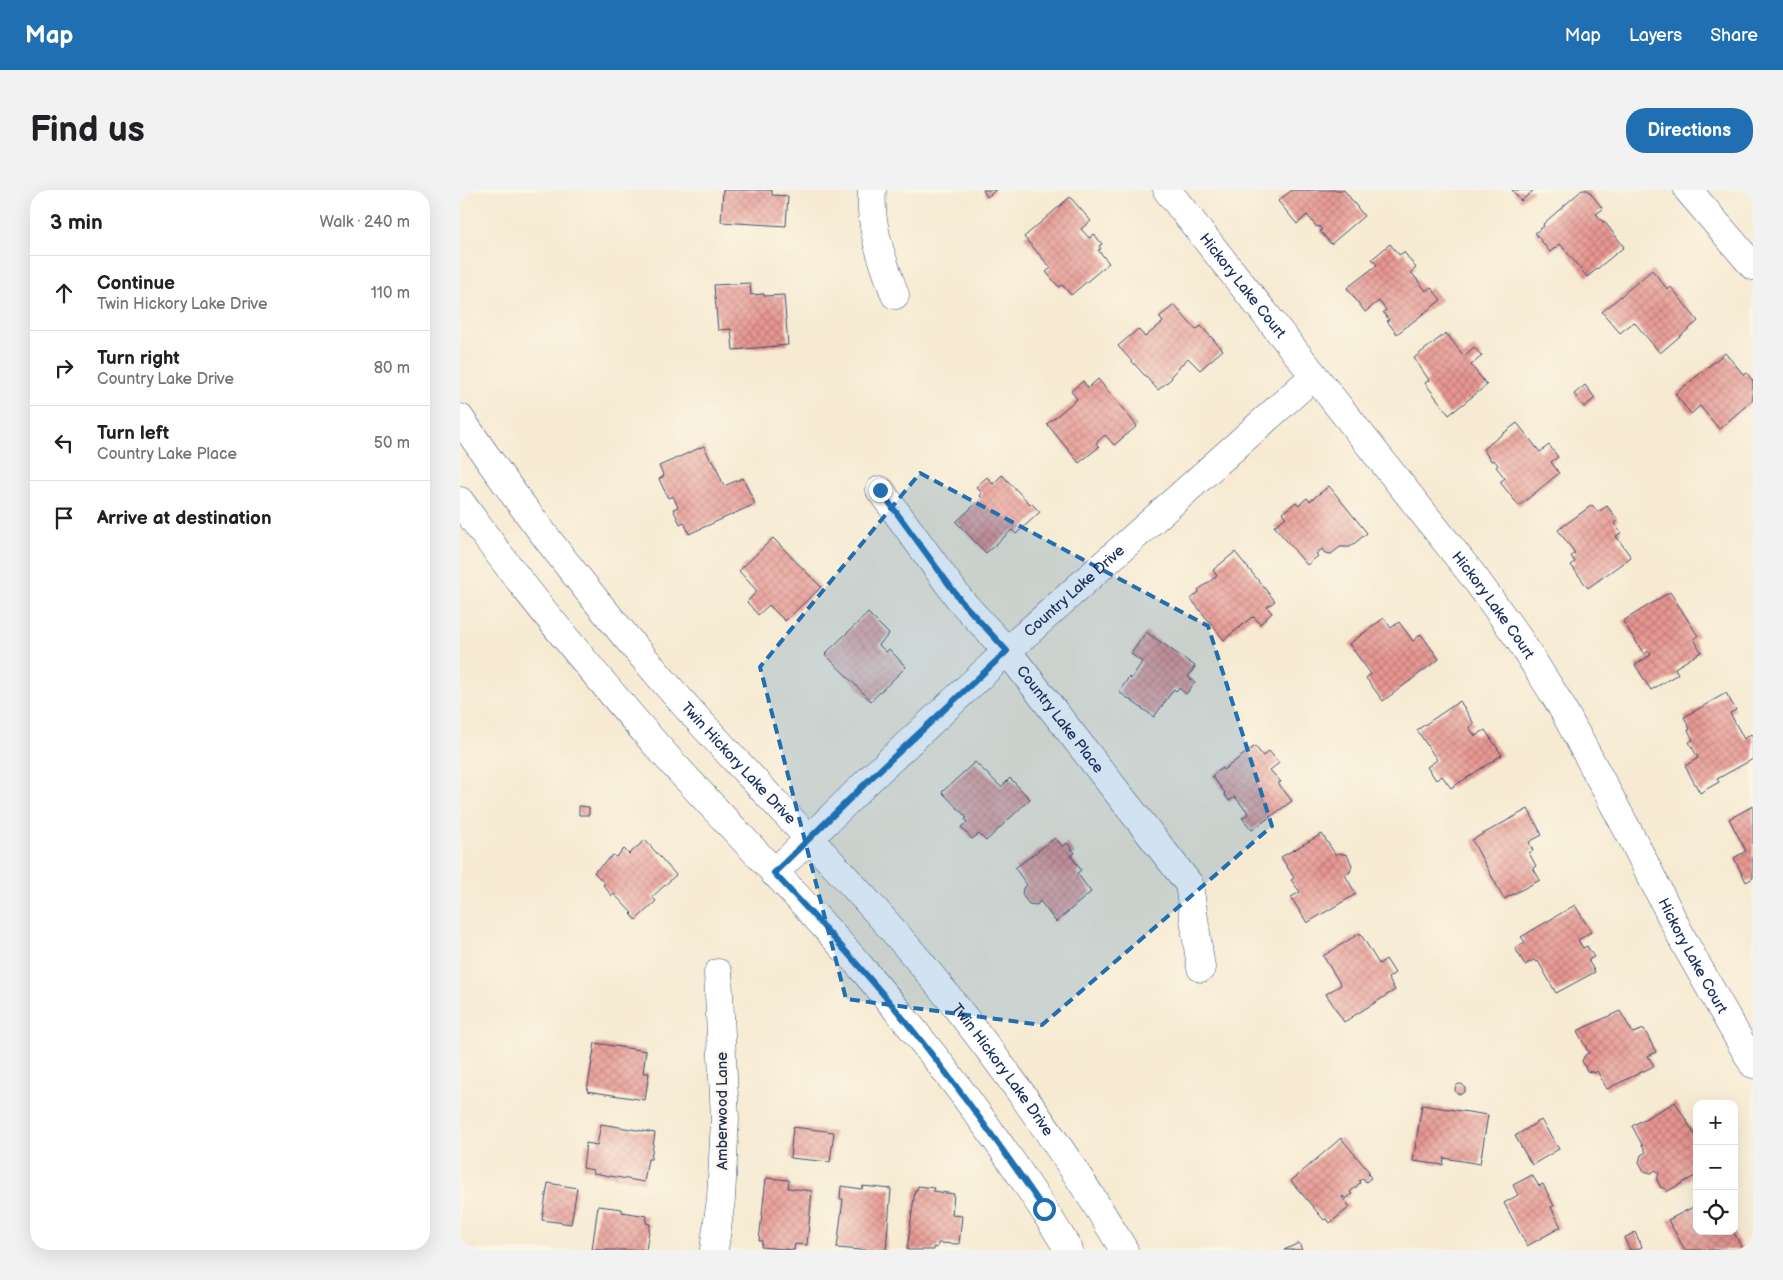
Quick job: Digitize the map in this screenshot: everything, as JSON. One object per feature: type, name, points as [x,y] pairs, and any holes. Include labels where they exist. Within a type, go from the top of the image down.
[{"type":"street","points":[[872,190],[871,202],[875,237],[895,295]]},
{"type":"street","name":"Hickory Lake Court","points":[[1166,190],[1474,577],[1519,639],[1560,704],[1634,842],[1684,942],[1753,1064]]},
{"type":"street","points":[[1688,190],[1753,266]]},
{"type":"street","name":"Country Lake Drive","points":[[774,873],[869,780],[1007,651],[1314,376]]},
{"type":"street","name":"Twin Hickory Lake Drive","points":[[460,418],[546,538],[610,617],[668,686],[810,839],[919,961],[979,1036],[1049,1131],[1124,1250]]},
{"type":"street","name":"Country Lake Place","points":[[880,490],[961,601],[1007,651],[1189,884],[1201,968]]},
{"type":"street","points":[[460,501],[531,596],[593,672],[865,972],[933,1055],[990,1131],[1044,1209],[1069,1250]]},
{"type":"street","name":"Amberwood Lane","points":[[714,1250],[721,1199],[725,1119],[718,972]]},
{"type":"highlighted area","points":[[920,473],[1208,626],[1272,826],[1042,1025],[846,999],[760,667]]},
{"type":"building","points":[[723,190],[772,190],[772,195],[788,196],[786,226],[721,222]]},
{"type":"building","points":[[983,190],[996,190],[987,197]]},
{"type":"building","points":[[1292,190],[1344,190],[1364,216],[1331,244],[1320,231],[1322,230],[1319,226],[1317,227],[1307,215],[1297,224],[1278,201]]},
{"type":"building","points":[[1512,190],[1534,190],[1521,201]]},
{"type":"building","points":[[1582,190],[1588,190],[1603,209],[1596,214],[1604,221],[1624,247],[1587,277],[1560,244],[1550,252],[1535,233]]},
{"type":"building","points":[[1070,197],[1091,221],[1081,229],[1089,238],[1094,234],[1102,244],[1099,246],[1101,249],[1098,250],[1109,263],[1071,295],[1062,285],[1059,287],[1046,272],[1051,268],[1024,237]]},
{"type":"building","points":[[1390,244],[1399,255],[1404,252],[1416,268],[1411,272],[1426,291],[1431,287],[1441,300],[1397,334],[1387,321],[1389,320],[1383,312],[1386,310],[1379,301],[1365,312],[1347,288],[1377,265],[1372,259]]},
{"type":"building","points":[[1652,270],[1668,290],[1671,287],[1698,321],[1660,353],[1634,322],[1620,333],[1602,312]]},
{"type":"building","points":[[750,283],[751,295],[784,295],[788,345],[733,350],[731,329],[718,330],[714,285]]},
{"type":"building","points":[[1174,305],[1196,330],[1201,326],[1223,350],[1200,370],[1188,358],[1171,376],[1172,378],[1158,390],[1118,346],[1138,329],[1145,337],[1163,322],[1159,317]]},
{"type":"building","points":[[1446,333],[1464,356],[1474,347],[1482,356],[1471,365],[1487,385],[1449,415],[1425,383],[1429,380],[1414,358]]},
{"type":"building","points":[[1725,353],[1744,375],[1747,373],[1753,381],[1753,400],[1719,429],[1700,406],[1691,414],[1675,394]]},
{"type":"building","points":[[1098,379],[1137,426],[1114,445],[1105,435],[1096,443],[1099,447],[1079,463],[1047,424],[1077,399],[1071,391],[1083,381],[1088,388]]},
{"type":"building","points":[[1585,385],[1595,398],[1584,407],[1574,394]]},
{"type":"building","points":[[1517,423],[1540,452],[1549,445],[1558,457],[1551,462],[1559,473],[1519,506],[1500,482],[1505,478],[1496,467],[1498,465],[1494,460],[1492,462],[1483,449]]},
{"type":"building","points":[[704,446],[711,461],[713,460],[724,486],[743,478],[755,504],[689,534],[684,522],[680,524],[673,509],[678,507],[673,496],[668,498],[659,479],[664,476],[659,466]]},
{"type":"building","points":[[1002,475],[1040,512],[1016,534],[1012,530],[986,553],[956,522],[982,498],[980,496],[982,493],[976,487],[987,477],[993,484]]},
{"type":"building","points":[[1329,486],[1367,533],[1350,547],[1340,547],[1331,554],[1325,553],[1322,549],[1316,554],[1318,556],[1307,565],[1274,526],[1286,517],[1282,513],[1296,502],[1299,505],[1307,498],[1310,501]]},
{"type":"building","points":[[1592,505],[1598,512],[1607,506],[1618,520],[1614,523],[1621,533],[1616,536],[1631,557],[1588,588],[1571,565],[1575,562],[1571,556],[1575,553],[1558,530]]},
{"type":"building","points":[[773,538],[821,587],[785,621],[769,605],[758,615],[747,602],[757,591],[739,571]]},
{"type":"building","points":[[1235,552],[1275,601],[1267,607],[1272,613],[1260,624],[1252,617],[1224,640],[1191,599],[1199,592],[1198,590],[1217,576],[1213,570]]},
{"type":"building","points":[[1670,592],[1698,636],[1694,639],[1701,652],[1675,668],[1678,674],[1651,690],[1635,665],[1651,655],[1649,651],[1644,654],[1623,621]]},
{"type":"building","points":[[868,613],[889,634],[879,645],[886,652],[889,649],[906,667],[871,701],[825,654]]},
{"type":"building","points":[[1384,618],[1391,628],[1399,622],[1413,641],[1421,634],[1439,659],[1383,701],[1366,678],[1371,674],[1349,644]]},
{"type":"building","points":[[1146,632],[1195,666],[1188,677],[1195,682],[1186,694],[1179,688],[1176,691],[1174,689],[1154,717],[1119,692],[1129,677],[1131,679],[1142,662],[1131,654]]},
{"type":"building","points":[[1726,693],[1736,710],[1730,713],[1744,739],[1751,734],[1753,737],[1753,759],[1717,779],[1719,782],[1700,793],[1685,766],[1698,758],[1689,742],[1693,740],[1684,717]]},
{"type":"building","points":[[1460,701],[1474,724],[1469,727],[1475,736],[1485,730],[1502,755],[1451,788],[1442,776],[1436,780],[1427,767],[1437,760],[1417,730]]},
{"type":"building","points":[[1255,746],[1263,756],[1269,751],[1279,763],[1270,770],[1281,782],[1278,783],[1292,801],[1252,830],[1242,818],[1248,814],[1246,809],[1235,797],[1229,801],[1212,776]]},
{"type":"building","points":[[975,762],[1001,787],[1010,778],[1030,799],[986,841],[979,834],[972,839],[961,827],[967,822],[965,819],[967,818],[942,792]]},
{"type":"building","points":[[579,806],[589,807],[589,815],[579,815]]},
{"type":"building","points":[[1753,806],[1753,878],[1746,882],[1734,858],[1746,851],[1729,819]]},
{"type":"building","points":[[1528,809],[1542,835],[1529,842],[1533,851],[1529,853],[1536,866],[1533,868],[1540,880],[1504,899],[1472,840]]},
{"type":"building","points":[[1322,834],[1336,855],[1339,853],[1347,855],[1352,865],[1350,872],[1345,875],[1356,894],[1307,923],[1291,897],[1300,892],[1291,880],[1294,878],[1281,857]]},
{"type":"building","points":[[1055,838],[1063,847],[1067,843],[1075,853],[1071,856],[1081,870],[1077,873],[1091,892],[1056,922],[1040,901],[1037,905],[1029,904],[1022,895],[1023,888],[1027,885],[1015,868]]},
{"type":"building","points":[[645,840],[676,875],[652,897],[656,901],[636,920],[614,894],[612,896],[603,885],[605,884],[594,872],[613,855],[616,857],[624,849],[629,854]]},
{"type":"building","points":[[1575,905],[1591,932],[1578,940],[1583,948],[1587,946],[1594,957],[1588,960],[1595,972],[1556,993],[1538,961],[1534,960],[1525,965],[1515,948],[1525,942],[1521,937]]},
{"type":"building","points":[[1360,933],[1379,964],[1386,959],[1395,973],[1388,978],[1395,990],[1344,1022],[1326,994],[1341,985],[1323,956]]},
{"type":"building","points":[[1620,1011],[1633,1033],[1644,1029],[1656,1052],[1648,1056],[1654,1066],[1607,1089],[1597,1071],[1595,1073],[1587,1071],[1582,1061],[1585,1055],[1589,1053],[1577,1031]]},
{"type":"building","points":[[595,1043],[646,1051],[643,1073],[649,1073],[645,1100],[587,1091]]},
{"type":"building","points":[[1460,1084],[1465,1089],[1460,1094],[1455,1089]]},
{"type":"building","points":[[1675,1102],[1693,1131],[1693,1177],[1666,1192],[1665,1188],[1661,1188],[1657,1180],[1659,1174],[1656,1170],[1651,1173],[1644,1171],[1639,1162],[1641,1155],[1646,1152],[1632,1126]]},
{"type":"building","points":[[1422,1105],[1488,1115],[1480,1164],[1444,1158],[1443,1165],[1413,1161]]},
{"type":"building","points":[[1541,1120],[1559,1149],[1532,1165],[1515,1136]]},
{"type":"building","points":[[601,1124],[655,1133],[651,1159],[648,1159],[644,1182],[593,1173],[593,1170],[583,1168],[586,1143],[597,1145]]},
{"type":"building","points":[[793,1127],[834,1132],[830,1162],[790,1158]]},
{"type":"building","points":[[1341,1138],[1370,1173],[1368,1174],[1371,1178],[1366,1182],[1363,1178],[1350,1192],[1352,1194],[1346,1199],[1342,1197],[1350,1207],[1330,1223],[1326,1219],[1324,1220],[1291,1181]]},
{"type":"building","points":[[1532,1175],[1539,1186],[1543,1184],[1554,1206],[1551,1207],[1561,1227],[1527,1246],[1504,1203],[1518,1195],[1513,1185]]},
{"type":"building","points":[[766,1178],[789,1180],[788,1188],[812,1191],[807,1245],[795,1244],[794,1250],[761,1247],[762,1241],[759,1241]]},
{"type":"building","points":[[548,1183],[577,1188],[571,1224],[542,1220]]},
{"type":"building","points":[[841,1186],[862,1189],[863,1186],[891,1189],[886,1250],[837,1248],[843,1199],[840,1199]]},
{"type":"building","points":[[918,1186],[934,1188],[933,1191],[954,1194],[952,1215],[962,1216],[959,1244],[938,1243],[937,1248],[934,1247],[934,1250],[907,1250],[915,1190],[917,1190]]},
{"type":"building","points":[[598,1206],[622,1209],[622,1212],[647,1216],[646,1223],[650,1224],[646,1250],[592,1250]]},
{"type":"building","points":[[1693,1207],[1693,1235],[1735,1235],[1743,1250],[1685,1250],[1668,1220]]},
{"type":"building","points":[[1635,1232],[1642,1247],[1630,1250],[1624,1238]]},
{"type":"building","points":[[1299,1243],[1302,1250],[1284,1250]]},
{"type":"route","points":[[880,490],[961,601],[1007,651],[869,780],[774,873],[865,972],[933,1055],[990,1131],[1044,1209]]}]
